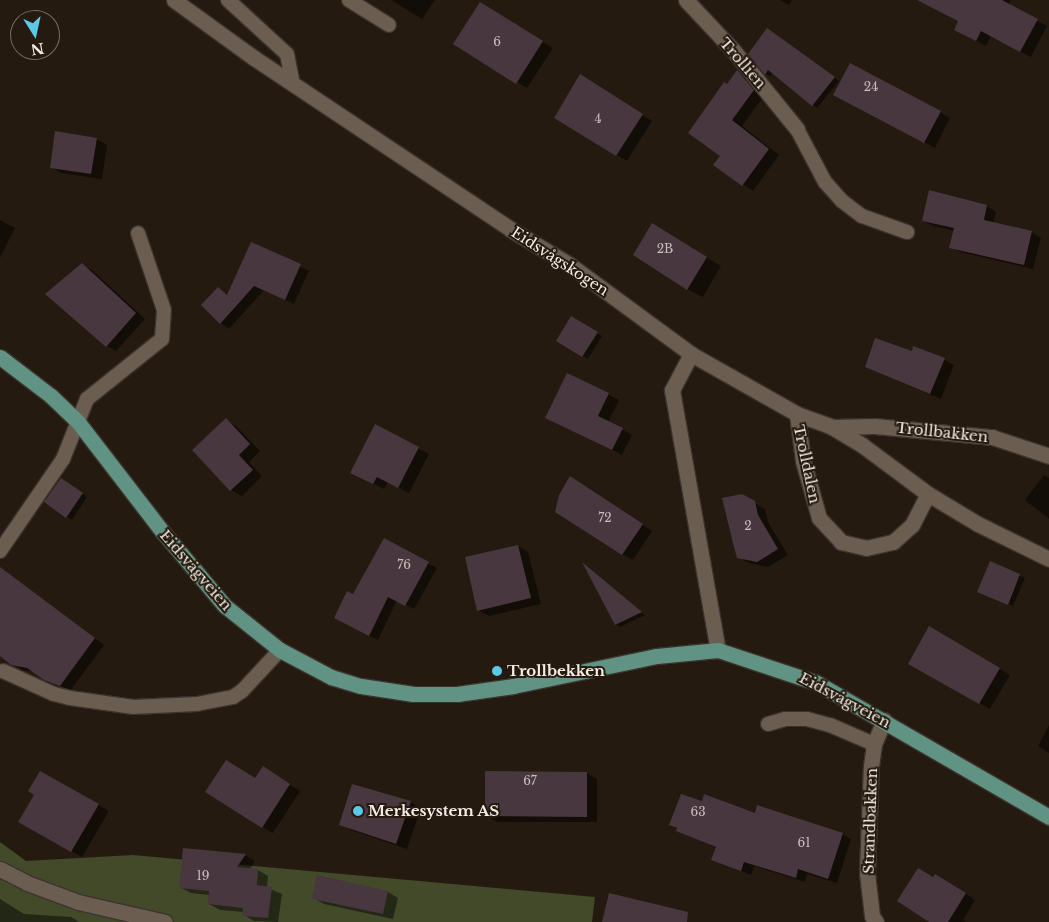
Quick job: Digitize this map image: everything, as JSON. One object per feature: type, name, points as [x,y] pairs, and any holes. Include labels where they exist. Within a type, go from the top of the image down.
[{"type":"main road","name":"Eidsvågveien","points":[[0,357],[51,396],[78,422],[202,581],[225,606],[280,650],[323,673],[361,686],[413,694],[435,695],[513,686],[657,656],[718,650],[790,672],[817,683],[884,720],[1049,818]]},
{"type":"street","name":"Eidsvågskogen","points":[[174,0],[246,53],[510,230],[570,265],[691,354]]},
{"type":"street","name":"Trollien","points":[[686,0],[733,50],[796,129]]},
{"type":"street","name":"Trolldalen","points":[[691,354],[797,414],[832,428],[862,445],[928,494],[978,524],[1049,559]]},
{"type":"street","points":[[691,354],[672,390],[718,650]]},
{"type":"street","name":"Trolldalen","points":[[797,414],[804,461],[819,518],[841,542],[866,548],[894,542],[912,525],[928,494]]},
{"type":"street","name":"Trollbakken","points":[[832,428],[875,426],[992,437],[1049,456]]},
{"type":"street","name":"Strandbakken","points":[[876,922],[872,916],[868,873],[871,766],[874,744],[884,720]]},
{"type":"street","points":[[0,869],[27,884],[78,902],[165,922]]},
{"type":"lane","points":[[228,0],[287,54],[293,84]]},
{"type":"lane","points":[[349,0],[389,25]]},
{"type":"lane","points":[[796,129],[825,182],[842,201],[862,216],[906,232]]},
{"type":"lane","points":[[0,552],[63,459],[87,399],[162,339],[164,310],[138,233]]},
{"type":"lane","points":[[2,671],[54,694],[70,698],[132,706],[197,704],[233,697],[242,691],[280,650]]},
{"type":"lane","points":[[768,724],[785,719],[807,719],[830,725],[874,744]]},
{"type":"green space","points":[[0,842],[26,861],[133,855],[595,897],[592,922],[0,922]]},
{"type":"building","points":[[917,0],[1002,0],[1038,19],[1020,52],[981,31],[976,41],[954,30],[958,21]]},
{"type":"building","points":[[480,2],[543,41],[516,84],[453,44]]},
{"type":"building","points":[[767,28],[835,77],[812,106],[768,70],[765,75],[748,54]]},
{"type":"building","points":[[850,63],[941,111],[924,143],[833,95]]},
{"type":"building","points":[[737,70],[754,90],[732,120],[769,149],[742,186],[713,165],[720,156],[688,133],[724,82],[727,84]]},
{"type":"building","points":[[580,74],[643,114],[616,156],[554,118]]},
{"type":"building","points":[[55,131],[97,138],[91,174],[50,168]]},
{"type":"building","points":[[929,190],[987,205],[984,220],[1032,231],[1024,265],[949,248],[954,228],[922,221]]},
{"type":"building","points":[[652,223],[707,257],[687,290],[633,255]]},
{"type":"building","points":[[251,242],[301,264],[285,300],[254,286],[220,324],[201,305],[218,287],[227,295]]},
{"type":"building","points":[[82,263],[136,313],[106,347],[45,294]]},
{"type":"building","points":[[571,316],[598,332],[582,357],[556,341]]},
{"type":"building","points":[[875,338],[912,351],[913,346],[945,358],[930,394],[865,367]]},
{"type":"building","points":[[567,373],[609,393],[598,416],[623,428],[612,450],[545,418]]},
{"type":"building","points":[[226,418],[250,444],[239,455],[253,470],[230,491],[192,450]]},
{"type":"building","points":[[375,424],[419,447],[398,488],[377,477],[373,484],[350,473]]},
{"type":"building","points":[[570,476],[643,524],[622,555],[555,512],[559,495]]},
{"type":"building","points":[[61,478],[83,493],[66,518],[44,502]]},
{"type":"building","points":[[742,494],[755,501],[758,515],[778,549],[757,562],[737,558],[722,498]]},
{"type":"building","points":[[384,538],[429,562],[405,606],[388,597],[369,636],[334,618],[347,591],[353,594]]},
{"type":"building","points":[[518,545],[531,598],[477,611],[465,557]]},
{"type":"building","points":[[990,561],[1020,574],[1008,605],[977,592]]},
{"type":"building","points":[[582,562],[642,612],[615,625]]},
{"type":"building","points":[[0,567],[95,638],[60,686],[44,680],[27,668],[11,665],[0,656]]},
{"type":"building","points":[[929,626],[1000,668],[979,704],[908,664]]},
{"type":"building","points":[[226,760],[255,778],[263,766],[290,784],[262,828],[205,792]]},
{"type":"building","points":[[40,771],[99,804],[71,852],[18,822],[34,795],[28,791]]},
{"type":"building","points":[[485,771],[587,772],[587,817],[485,816]]},
{"type":"building","points":[[352,784],[411,801],[396,844],[339,825]]},
{"type":"building","points":[[681,794],[702,801],[704,794],[755,813],[757,805],[843,833],[828,879],[798,869],[796,878],[744,862],[741,871],[711,860],[716,847],[676,831],[677,828],[669,825]]},
{"type":"building","points":[[183,848],[246,854],[237,867],[258,869],[257,885],[272,887],[268,918],[242,916],[243,908],[208,904],[209,891],[179,888]]},
{"type":"building","points":[[918,868],[933,877],[935,874],[966,893],[948,922],[929,922],[897,901]]},
{"type":"building","points":[[317,875],[388,891],[383,914],[312,899]]},
{"type":"building","points":[[609,893],[688,912],[687,922],[602,922]]},
{"type":"place","name":"Trollbekken","points":[[497,671]]},
{"type":"place","name":"Merkesystem AS","points":[[358,811]]}]
